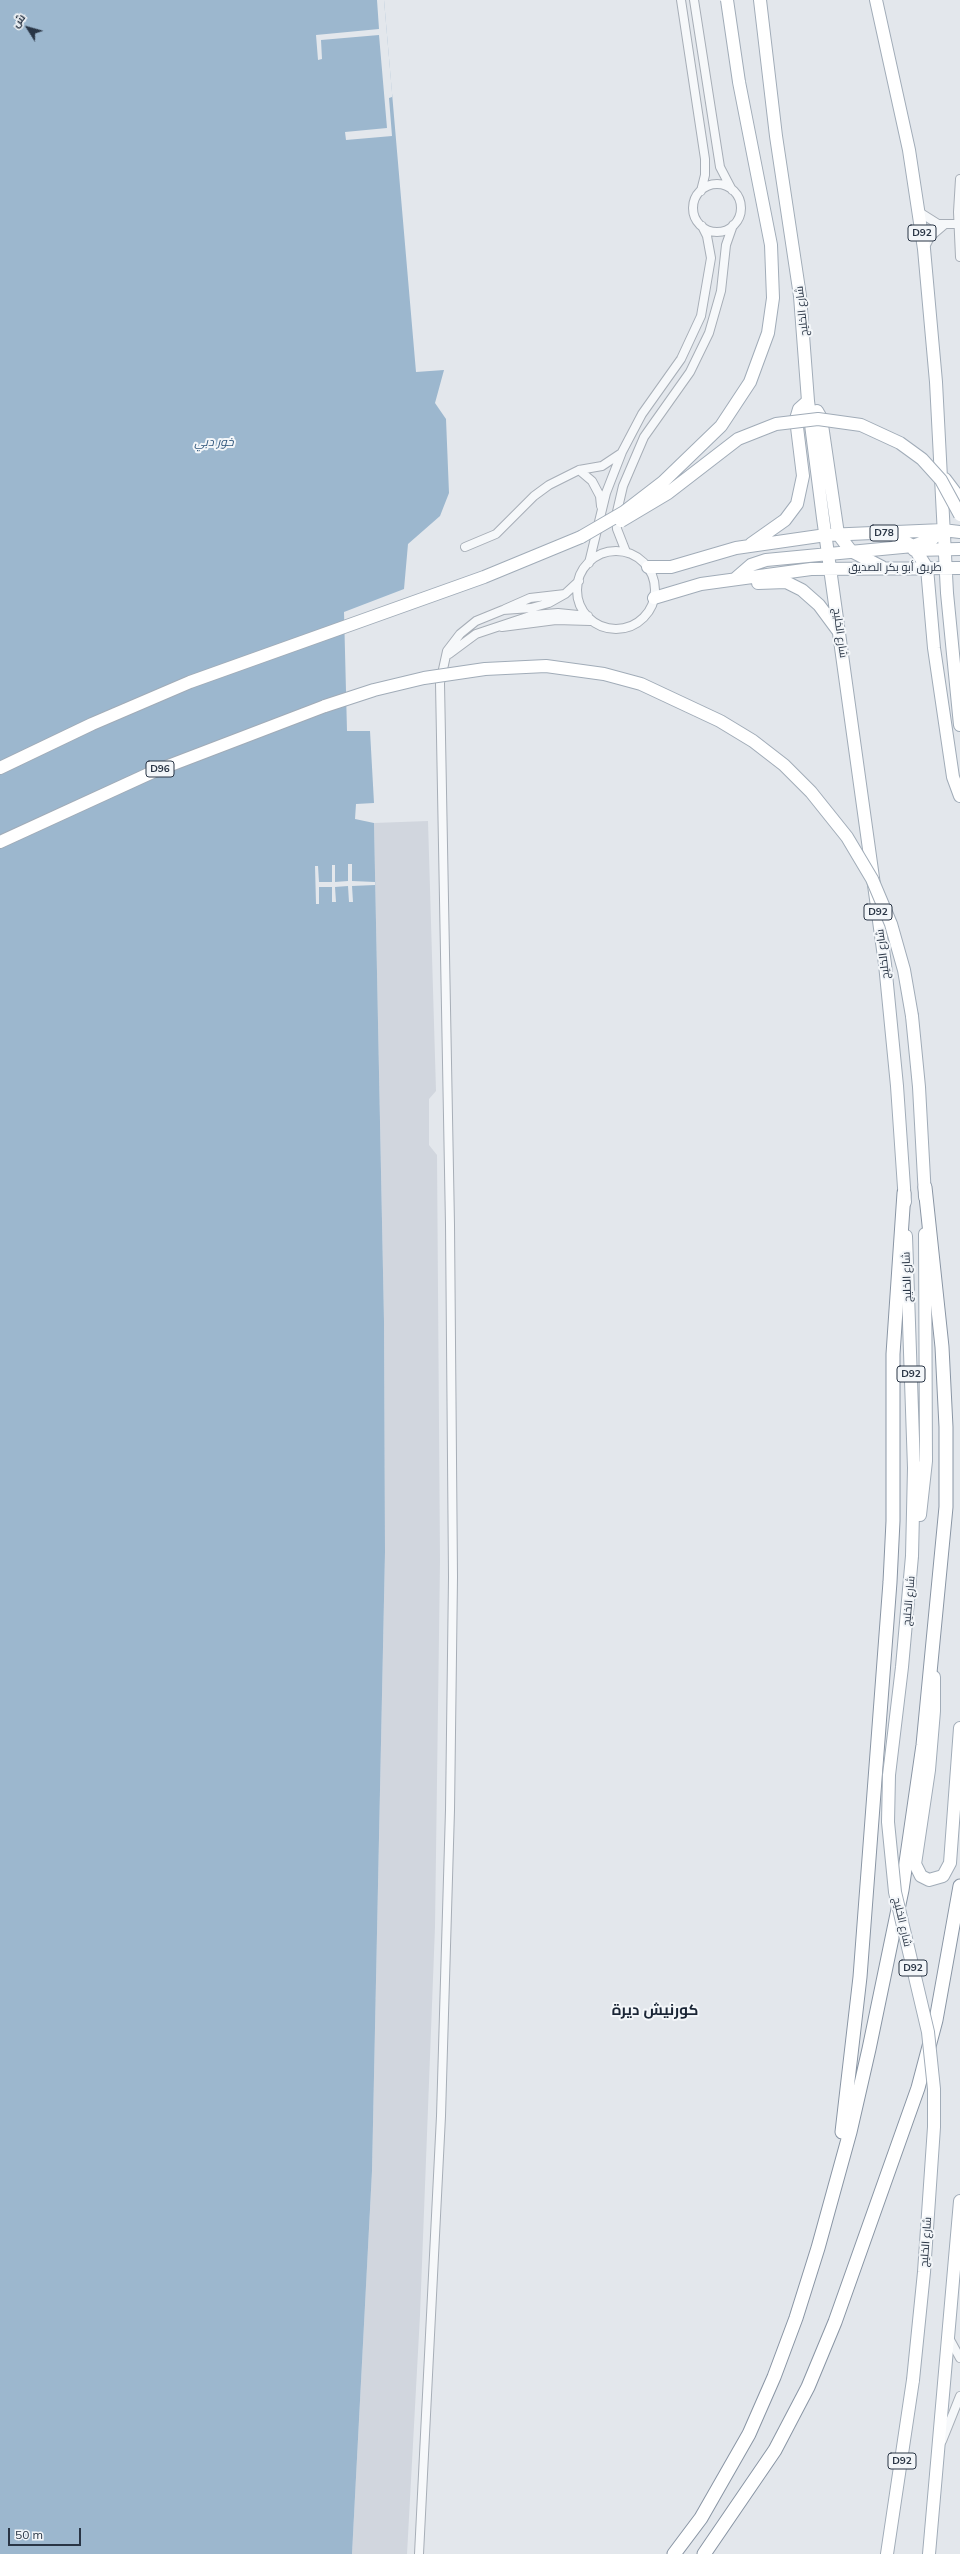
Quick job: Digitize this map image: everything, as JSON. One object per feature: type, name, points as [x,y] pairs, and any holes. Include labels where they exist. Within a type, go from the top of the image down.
[{"type":"highway","points":[[674,2554],[683,2543],[724,2479],[762,2406],[798,2311],[828,2213],[861,2084],[902,1890],[916,1799],[932,1666],[944,1547],[946,1427],[939,1306],[925,1187]]},
{"type":"highway","points":[[828,2213],[848,2089],[865,1919],[892,1551],[893,1354],[904,1193]]},
{"type":"highway","points":[[705,2553],[744,2498],[775,2450],[808,2387],[832,2328],[918,2088],[936,2020],[960,1886]]},
{"type":"main road","points":[[581,537],[649,494],[679,468],[717,430],[732,412],[750,382],[768,333],[774,286],[771,246],[738,82],[728,0]]},
{"type":"main road","name":"شارع الخليج","points":[[760,0],[776,136],[800,296],[808,401],[886,971],[897,1086],[904,1193],[914,1468],[913,1543],[902,1667],[889,1775],[888,1822],[895,1892],[928,2032],[934,2088],[934,2126],[924,2272],[913,2380],[888,2554]]},
{"type":"main road","name":"D92","points":[[876,0],[902,113],[924,249],[934,346],[945,568],[960,725]]},
{"type":"main road","points":[[748,546],[785,520],[797,504],[803,476],[796,419],[799,409],[808,401],[821,418],[838,534],[854,552],[885,568]]},
{"type":"main road","points":[[0,768],[134,706],[239,663],[484,577],[621,521],[654,503],[738,439],[769,426],[803,419],[832,420],[861,425],[900,443],[922,459],[936,474],[948,491],[960,515]]},
{"type":"main road","points":[[940,470],[960,499]]},
{"type":"main road","points":[[915,548],[932,539],[943,530]]},
{"type":"main road","name":"D78","points":[[826,535],[943,530],[960,532]]},
{"type":"main road","points":[[885,533],[897,536],[915,548],[927,568],[934,648],[953,777],[960,796]]},
{"type":"main road","points":[[648,567],[682,565],[720,552],[748,546],[826,535]]},
{"type":"main road","points":[[840,633],[809,594],[795,586],[786,582],[749,583],[736,578],[746,569],[758,562],[828,552],[915,548],[960,549]]},
{"type":"main road","points":[[830,568],[854,552]]},
{"type":"main road","name":"طريق أبو بكر الصديق","points":[[654,598],[685,588],[736,578],[830,568],[960,568]]},
{"type":"main road","name":"D96","points":[[0,842],[154,772],[349,697],[399,683],[455,673],[546,666],[604,674],[659,691],[737,730],[769,752],[798,778],[836,821],[872,879],[898,947],[912,1016],[919,1087],[925,1187]]},
{"type":"main road","points":[[913,1543],[923,1500],[926,1461],[925,1187]]},
{"type":"main road","points":[[932,1666],[935,1700],[931,1746],[915,1864],[921,1876],[929,1880],[943,1876],[950,1863],[960,1728]]},
{"type":"main road","points":[[929,2554],[960,2201]]},
{"type":"main road","points":[[955,2256],[960,2241]]},
{"type":"main road","points":[[889,2541],[891,2554]]},
{"type":"street","points":[[419,2554],[441,2116],[452,1701],[452,1366],[440,694],[444,661],[453,642],[468,627],[484,617],[503,610],[540,606],[565,594],[579,581],[589,563],[606,493],[622,452],[642,414],[681,359],[701,316],[711,258],[707,236],[694,212],[695,200],[701,191],[705,175],[705,159],[681,0]]},
{"type":"street","points":[[626,552],[617,529],[616,516],[623,486],[644,437],[690,372],[709,333],[720,291],[726,245],[734,225],[740,216],[741,204],[720,167],[694,0]]},
{"type":"street","points":[[960,179],[960,257]]},
{"type":"street","points":[[701,191],[716,184],[732,190]]},
{"type":"street","points":[[919,212],[933,222],[944,225],[959,224]]},
{"type":"street","points":[[702,226],[718,232],[734,225]]},
{"type":"street","points":[[924,249],[930,237],[944,225]]},
{"type":"street","points":[[465,547],[496,534],[534,496],[578,470],[602,466],[622,452]]},
{"type":"street","points":[[578,470],[586,474],[597,488],[601,515]]},
{"type":"street","points":[[444,661],[467,639],[496,626],[541,614],[558,612],[591,619],[615,629],[630,626],[646,615],[654,598],[654,579],[648,567],[638,558],[626,552],[606,553],[589,563]]},
{"type":"street","points":[[579,581],[580,603],[591,619]]},
{"type":"street","points":[[948,2334],[960,2358]]},
{"type":"street","points":[[938,2449],[960,2396]]},
{"type":"shaded area","points":[[428,821],[436,1091],[429,1099],[429,1145],[437,1155],[440,1561],[435,1927],[420,2315],[407,2554],[352,2554],[372,2171],[385,1552],[384,1321],[374,823]]},
{"type":"water","name":"خور دبي","points":[[0,0],[384,0],[416,372],[444,370],[435,403],[446,419],[449,493],[440,516],[408,544],[404,589],[344,612],[347,731],[370,731],[374,803],[356,804],[355,819],[374,823],[384,1321],[385,1552],[372,2171],[352,2554],[0,2554]]},
{"type":"pier","points":[[377,0],[384,0],[392,92],[392,97],[389,98],[392,136],[346,140],[345,132],[387,128],[379,35],[321,40],[322,59],[318,60],[316,35],[379,29]]},
{"type":"pier","points":[[348,864],[352,864],[352,881],[375,882],[375,885],[352,886],[353,902],[349,902],[348,886],[335,887],[336,902],[332,902],[332,887],[319,887],[319,904],[316,904],[315,866],[318,866],[319,882],[332,882],[332,865],[335,865],[335,882],[348,881]]},
{"type":"district","name":"كورنيش ديرة","points":[[655,2010]]}]
